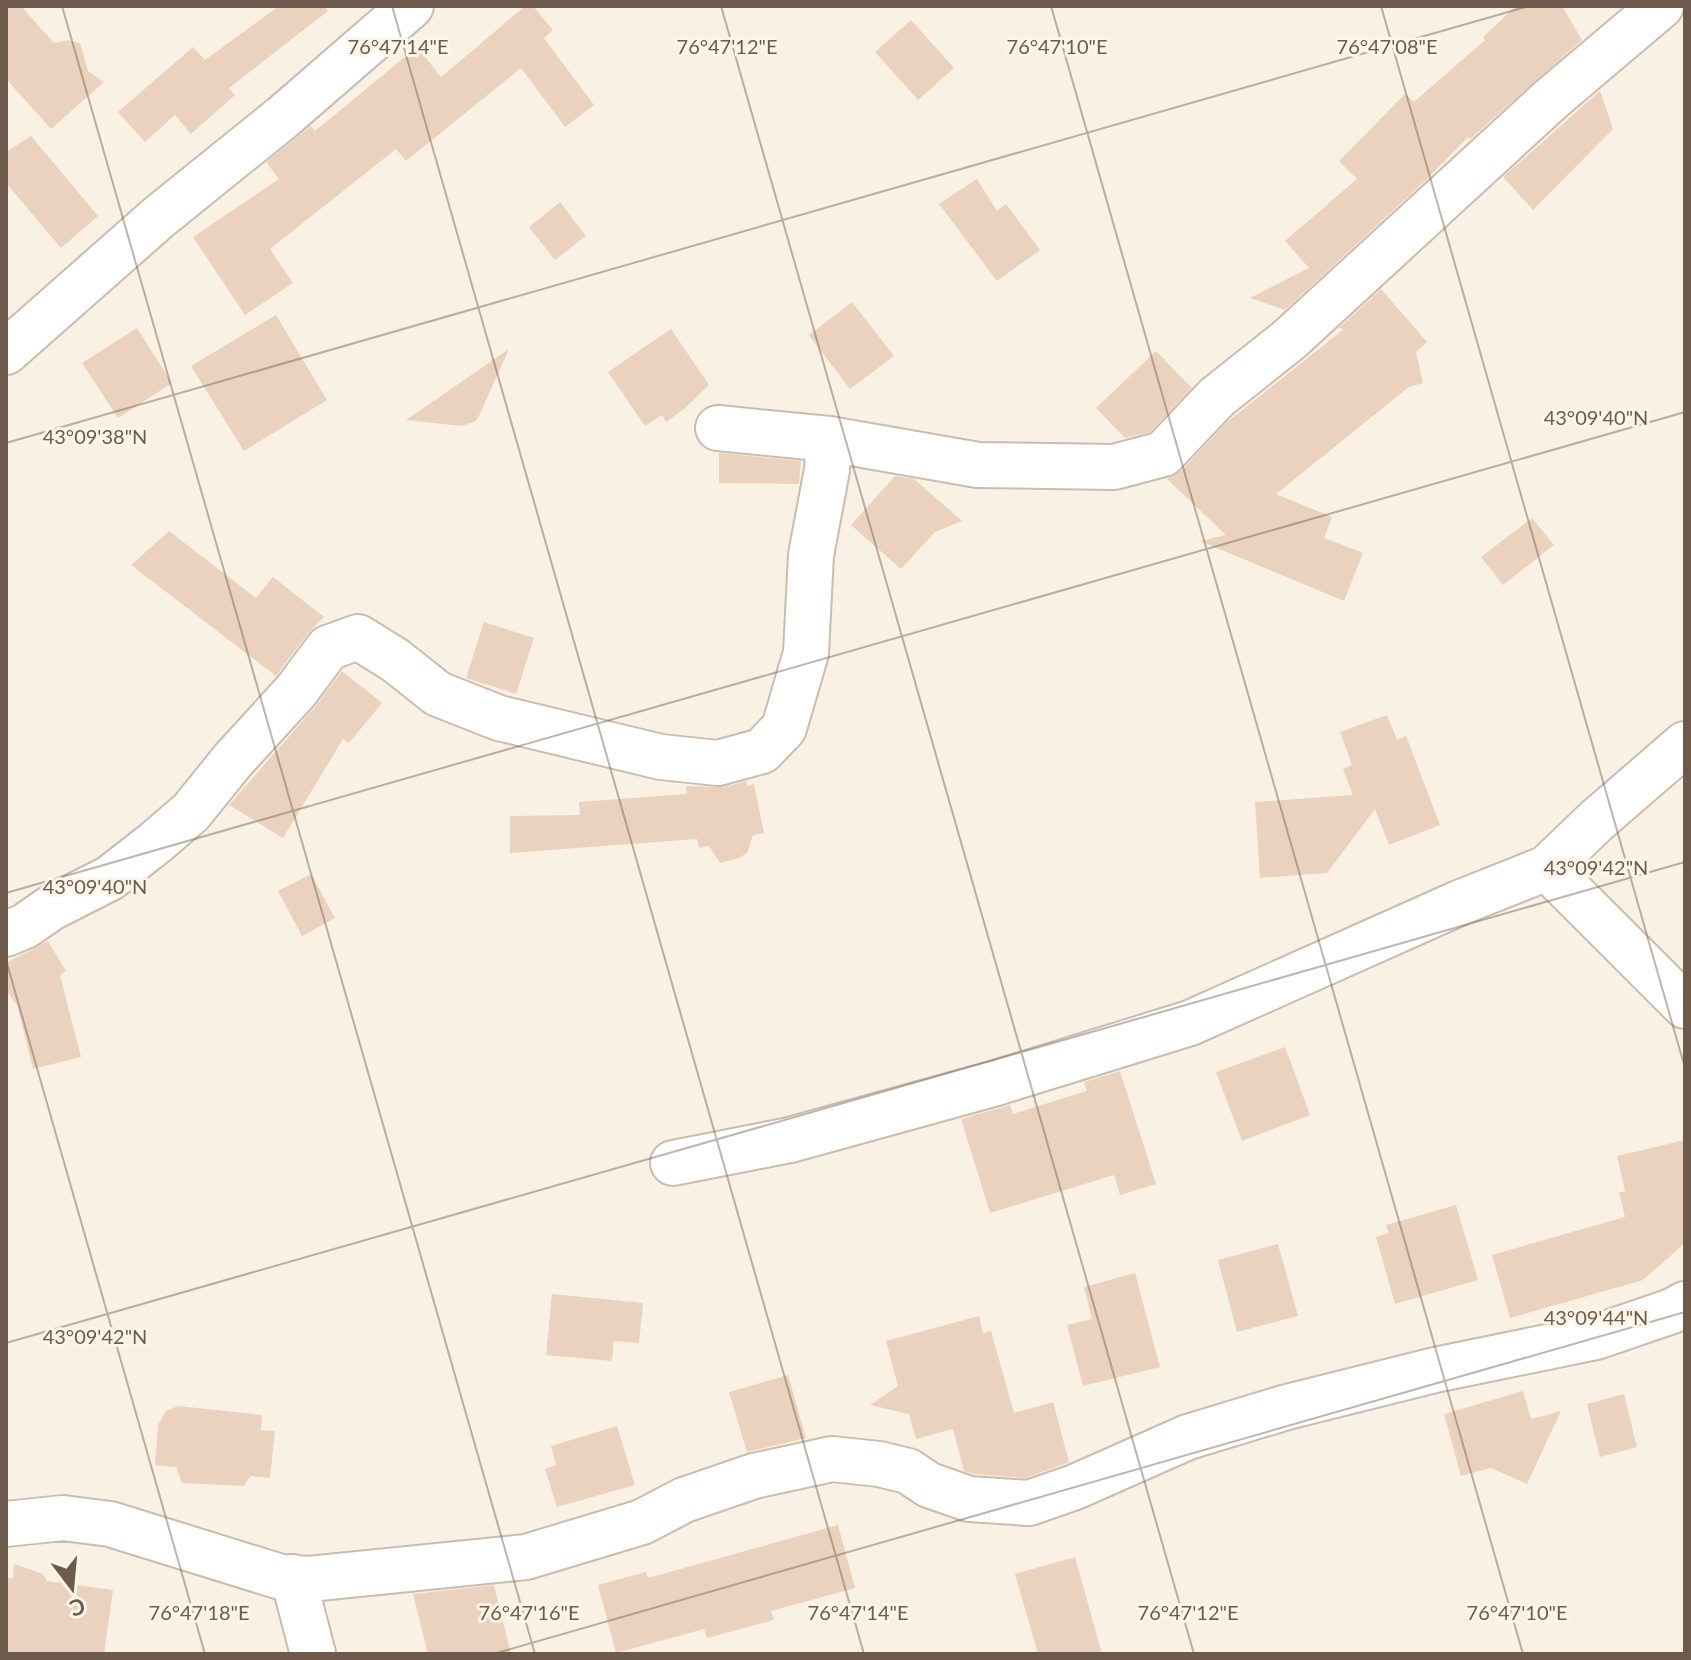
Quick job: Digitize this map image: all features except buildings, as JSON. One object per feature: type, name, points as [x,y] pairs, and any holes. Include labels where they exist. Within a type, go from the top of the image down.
[{"type":"street","points":[[6,352],[159,217],[283,117],[411,6]]},
{"type":"street","points":[[718,428],[829,439],[978,465],[1114,467],[1163,454],[1217,397],[1290,339],[1550,100],[1661,6]]},
{"type":"street","points":[[6,934],[110,878],[155,843],[191,812],[243,748],[296,691],[328,648],[358,637],[395,660],[438,694],[499,718],[661,757],[718,763],[762,751],[784,728],[806,653],[811,555],[827,470],[829,439]]},
{"type":"street","points":[[673,1163],[819,1132],[996,1083],[1190,1023],[1459,903],[1547,868],[1685,744]]},
{"type":"street","points":[[1547,868],[1685,1006]]},
{"type":"street","points":[[6,1524],[63,1518],[110,1524],[281,1577],[309,1579],[526,1557],[642,1522],[684,1500],[754,1476],[832,1459],[908,1471],[929,1485],[969,1499],[1029,1503],[1075,1487],[1188,1437],[1287,1407],[1421,1373],[1596,1337],[1685,1304]]},
{"type":"street","points":[[293,1577],[313,1654]]}]
